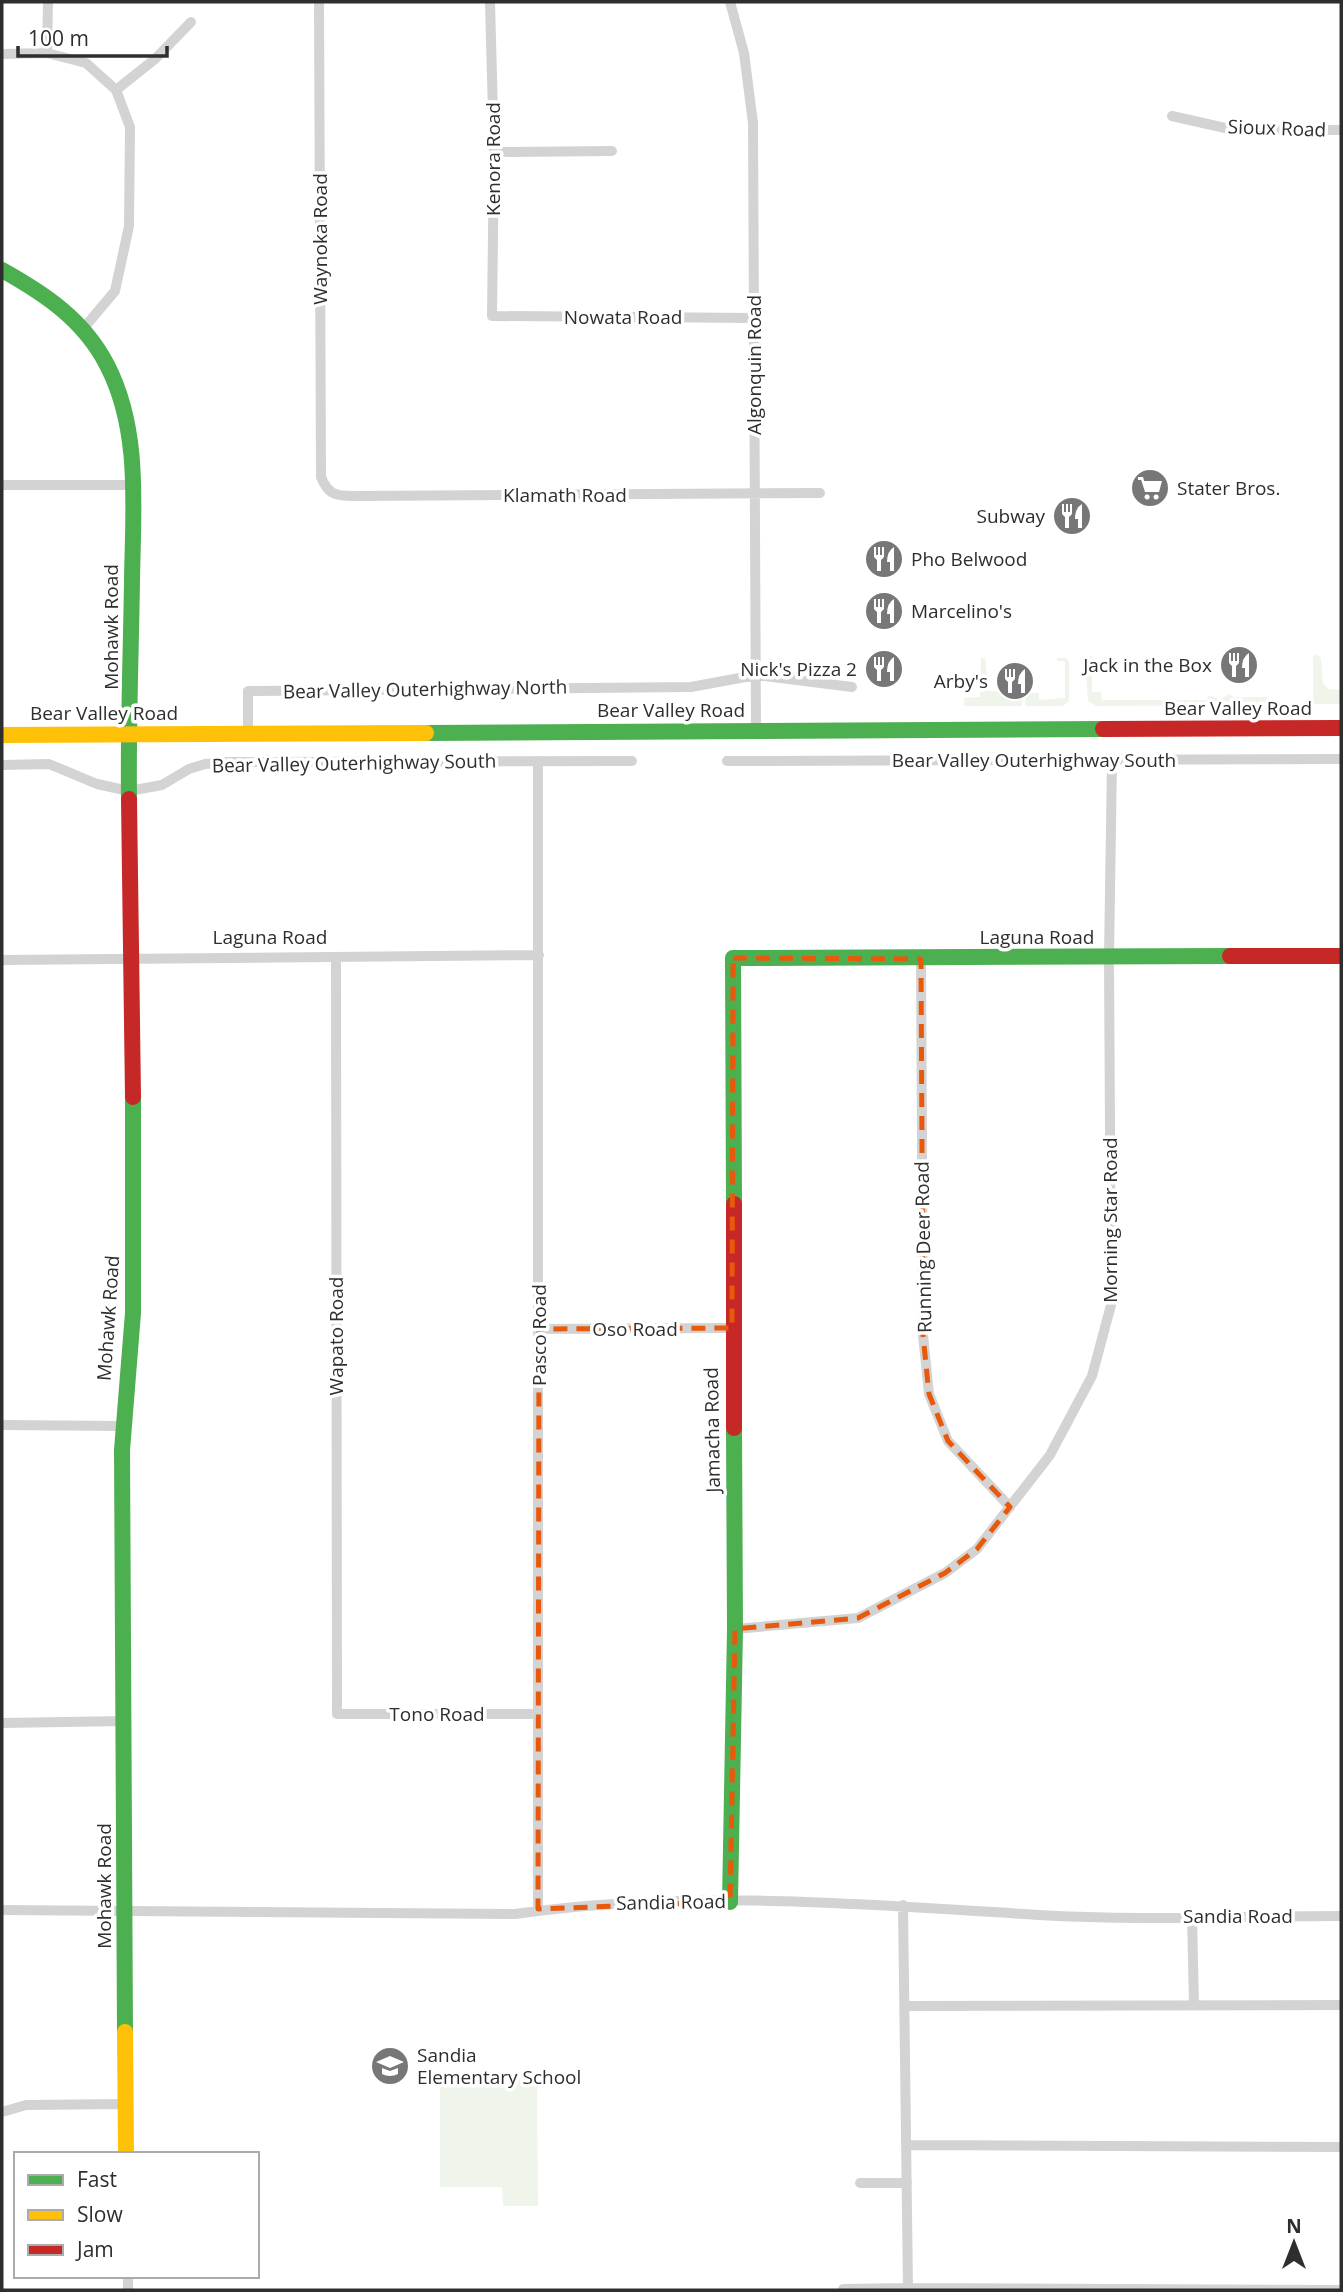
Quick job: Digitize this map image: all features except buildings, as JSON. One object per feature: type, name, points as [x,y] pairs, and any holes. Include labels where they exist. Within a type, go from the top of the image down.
[{"type":"street","points":[[47,53],[48,2]]},
{"type":"street","name":"Waynoka Road","points":[[320,2],[321,477]]},
{"type":"street","name":"Kenora Road","points":[[491,2],[494,152],[492,316]]},
{"type":"street","name":"Algonquin Road","points":[[730,2],[744,53],[753,122],[756,730]]},
{"type":"street","points":[[116,90],[155,59],[191,22]]},
{"type":"street","points":[[2,54],[47,53],[86,63],[116,90],[131,127],[129,226],[116,290],[83,329]]},
{"type":"street","name":"Sioux Road","points":[[1172,116],[1234,130],[1341,130]]},
{"type":"street","points":[[494,152],[612,151]]},
{"type":"street","name":"Mohawk Road","points":[[2,270],[46,296],[83,329],[107,365],[127,414],[132,485],[132,734],[129,791],[134,1313],[122,1426],[126,2152]]},
{"type":"street","name":"Nowata Road","points":[[492,316],[754,318]]},
{"type":"street","name":"Klamath Road","points":[[321,477],[327,491],[336,496],[820,494]]},
{"type":"street","points":[[2,485],[132,485]]},
{"type":"street","name":"Bear Valley Outerhighway North","points":[[248,732],[248,691],[691,687],[756,676],[852,687]]},
{"type":"street","name":"Bear Valley Road","points":[[2,734],[1341,729]]},
{"type":"street","name":"Bear Valley Outerhighway South","points":[[727,761],[1341,759]]},
{"type":"street","name":"Morning Star Road","points":[[735,1629],[858,1618],[945,1573],[977,1549],[1050,1455],[1093,1376],[1111,1305],[1109,957],[1112,760]]},
{"type":"street","name":"Pasco Road","points":[[538,761],[538,1909]]},
{"type":"street","name":"Bear Valley Outerhighway South","points":[[2,765],[49,764],[97,784],[129,791],[162,785],[189,769],[205,764],[228,762],[632,761]]},
{"type":"street","name":"Laguna Road","points":[[2,960],[539,955]]},
{"type":"street","name":"Laguna Road","points":[[733,958],[1341,956]]},
{"type":"street","name":"Wapato Road","points":[[335,958],[337,1714]]},
{"type":"street","name":"Jamacha Road","points":[[730,1902],[735,1629],[732,1328],[733,958]]},
{"type":"street","name":"Running Deer Road","points":[[921,959],[923,1335],[929,1394],[948,1441],[1010,1507]]},
{"type":"street","name":"Oso Road","points":[[539,1329],[732,1328]]},
{"type":"street","points":[[2,1425],[122,1426]]},
{"type":"street","name":"Tono Road","points":[[337,1714],[538,1714]]},
{"type":"street","points":[[2,1723],[125,1721]]},
{"type":"street","name":"Sandia Road","points":[[2,1910],[515,1914],[592,1903],[730,1902],[903,1905],[1041,1915],[1341,1916]]},
{"type":"street","points":[[903,1905],[908,2288]]},
{"type":"street","points":[[1192,1916],[1194,2005]]},
{"type":"street","points":[[906,2006],[1341,2005]]},
{"type":"street","points":[[2,2112],[26,2105],[126,2104]]},
{"type":"street","points":[[907,2145],[1341,2147]]},
{"type":"street","points":[[860,2183],[907,2183]]},
{"type":"street","points":[[843,2289],[1341,2290]]},
{"type":"highlighted area","points":[[733,958],[921,959],[923,1335],[929,1394],[948,1441],[1010,1507],[977,1549],[945,1573],[858,1618],[735,1629],[730,1902],[538,1909],[539,1329],[732,1328]]},
{"type":"shaded area","points":[[1316,654],[1321,658],[1323,683],[1328,689],[1341,690],[1341,704],[1313,704],[1313,657]]},
{"type":"shaded area","points":[[1087,656],[1092,656],[1092,692],[1101,692],[1102,700],[1207,700],[1208,695],[1220,700],[1229,694],[1234,697],[1267,697],[1269,705],[1096,706],[1088,701]]},
{"type":"shaded area","points":[[981,658],[985,658],[989,691],[1022,693],[1022,706],[964,706],[964,698],[980,697]]},
{"type":"shaded area","points":[[1057,658],[1066,658],[1069,662],[1069,702],[1062,706],[1025,706],[1025,693],[1039,693],[1039,700],[1065,698],[1065,661],[1057,661]]},
{"type":"shaded area","points":[[440,2079],[537,2079],[538,2206],[503,2206],[502,2187],[440,2187]]},
{"type":"traffic: fast","points":[[2,270],[48,299],[75,321],[87,335],[107,365],[125,416],[133,470],[129,799]]},
{"type":"traffic: fast","points":[[426,733],[1103,729]]},
{"type":"traffic: fast","points":[[734,1204],[733,958],[1230,956]]},
{"type":"traffic: fast","points":[[125,2032],[122,1450],[133,1313],[133,1097]]},
{"type":"traffic: fast","points":[[730,1902],[735,1629],[734,1428]]},
{"type":"traffic: slow","points":[[2,735],[426,733]]},
{"type":"traffic: slow","points":[[125,2032],[126,2152]]},
{"type":"traffic: jam","points":[[1103,729],[1341,728]]},
{"type":"traffic: jam","points":[[129,799],[133,1097]]},
{"type":"traffic: jam","points":[[1230,956],[1341,956]]},
{"type":"traffic: jam","points":[[734,1204],[734,1428]]},
{"type":"place","name":"Stater Bros.","points":[[1150,488]]},
{"type":"place","name":"Subway","points":[[1072,516]]},
{"type":"place","name":"Pho Belwood","points":[[884,559]]},
{"type":"place","name":"Marcelino's","points":[[884,611]]},
{"type":"place","name":"Jack in the Box","points":[[1239,665]]},
{"type":"place","name":"Nick's Pizza 2","points":[[884,669]]},
{"type":"place","name":"Arby's","points":[[1015,681]]},
{"type":"place","name":"Sandia Elementary School","points":[[390,2066]]}]
